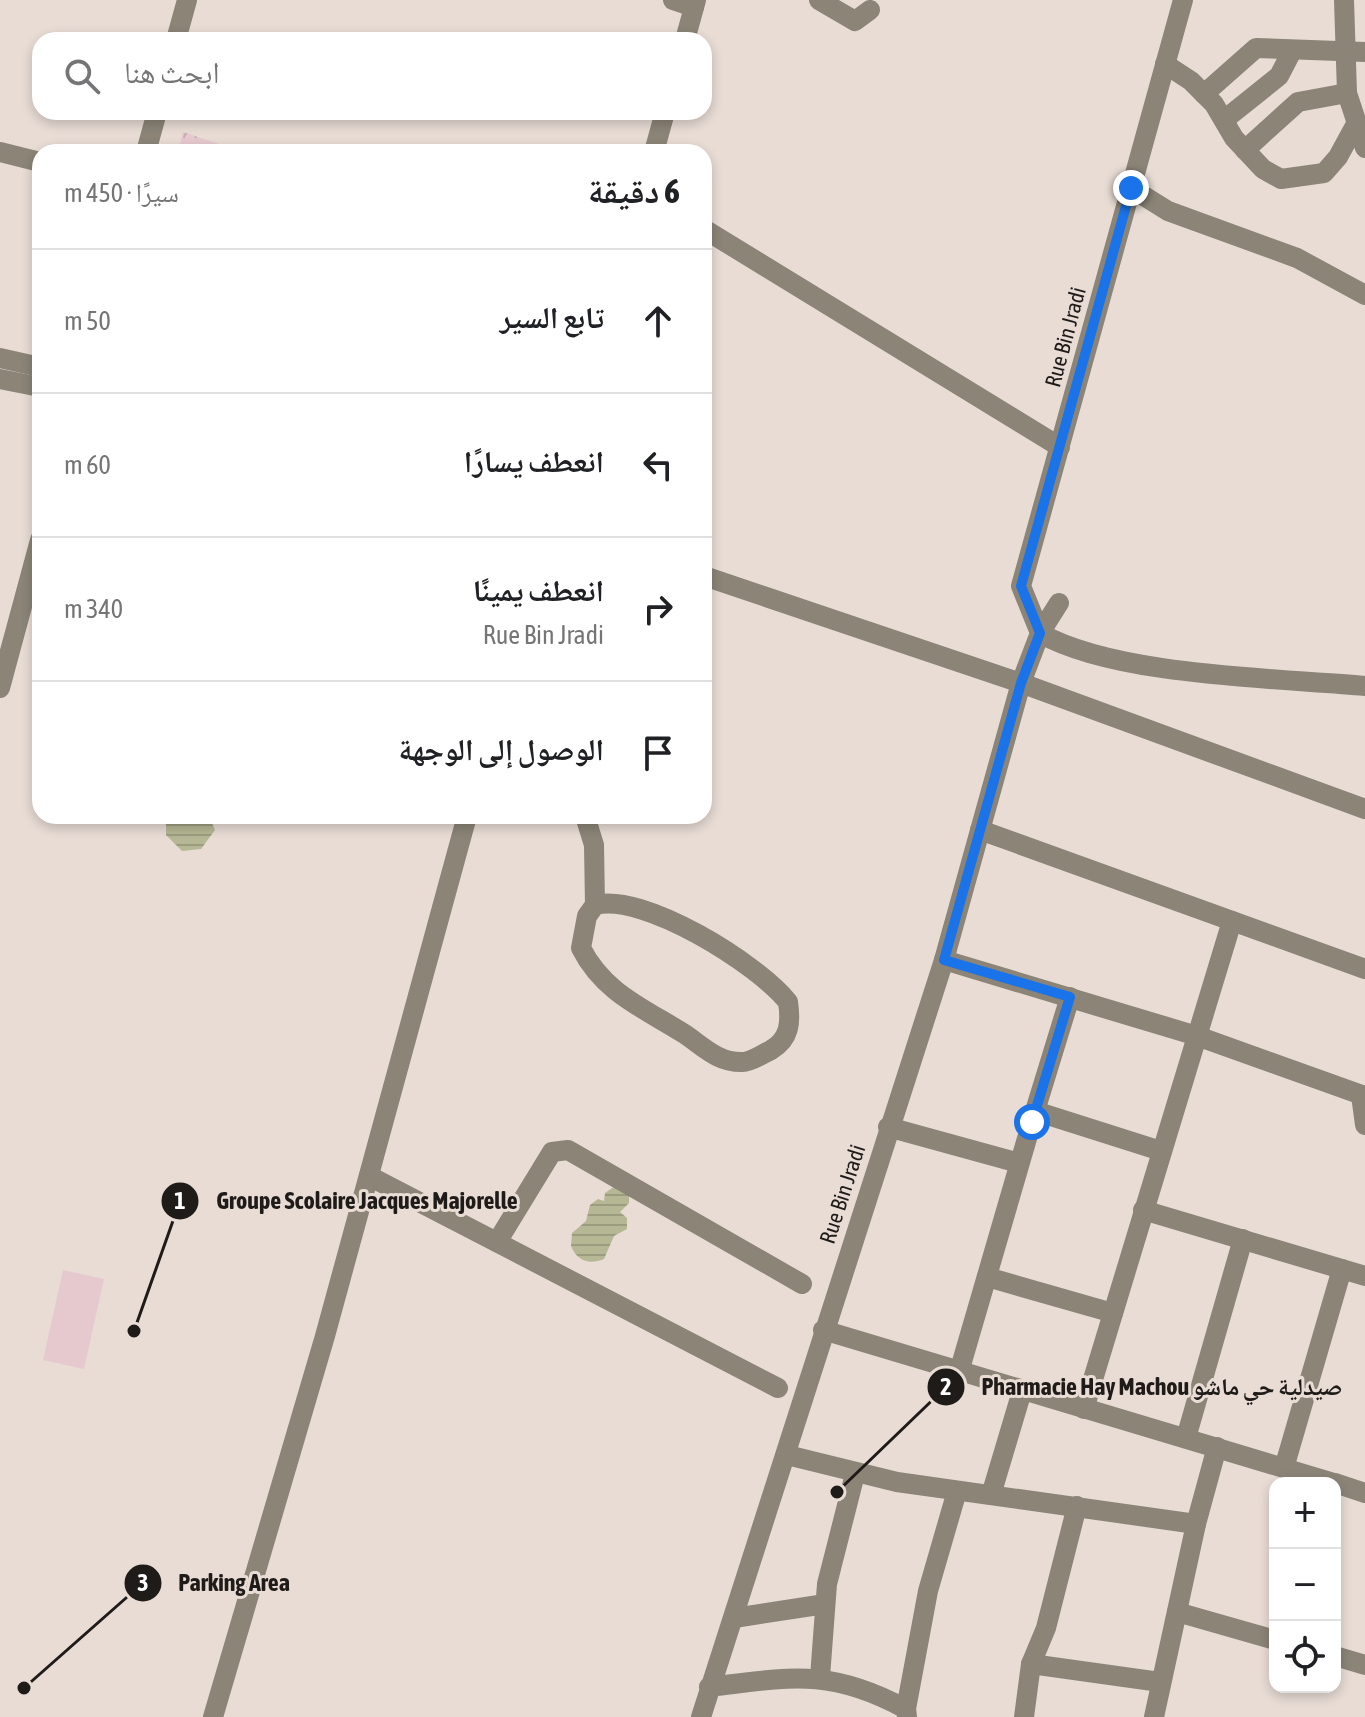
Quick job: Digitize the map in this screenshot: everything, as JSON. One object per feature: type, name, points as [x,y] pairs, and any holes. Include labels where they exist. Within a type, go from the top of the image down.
[{"type":"street","points":[[178,32],[187,0]]},
{"type":"street","points":[[673,0],[695,3],[687,32]]},
{"type":"street","points":[[819,0],[855,21],[870,10]]},
{"type":"street","name":"Rue Bin Jradi","points":[[701,1717],[944,960],[1021,683],[1040,633],[1021,586],[1183,0]]},
{"type":"street","points":[[1344,0],[1355,52],[1347,93],[1365,148]]},
{"type":"street","points":[[1204,94],[1256,48],[1355,52]]},
{"type":"street","points":[[1224,120],[1279,76],[1292,51]]},
{"type":"street","points":[[1165,64],[1204,94],[1245,150],[1263,169],[1281,179],[1324,173],[1338,157],[1356,124]]},
{"type":"street","points":[[1245,150],[1298,102],[1347,93]]},
{"type":"street","points":[[148,144],[155,120]]},
{"type":"street","points":[[656,144],[663,120]]},
{"type":"street","points":[[0,152],[32,160]]},
{"type":"street","points":[[1131,188],[1168,211],[1297,258],[1365,295]]},
{"type":"street","points":[[712,234],[1060,447]]},
{"type":"street","points":[[0,358],[32,365]]},
{"type":"street","points":[[0,379],[32,385]]},
{"type":"street","points":[[0,688],[32,570]]},
{"type":"street","points":[[712,579],[1021,683],[1365,809]]},
{"type":"street","points":[[1059,603],[1040,633],[1065,648],[1177,669],[1365,686]]},
{"type":"street","points":[[213,1717],[369,1176],[465,824]]},
{"type":"street","points":[[587,824],[594,845],[595,905],[587,916],[581,948],[589,964],[621,996],[684,1034],[713,1056],[744,1062],[780,1044],[789,1030],[788,1002],[758,971],[647,912],[610,901],[595,905]]},
{"type":"street","points":[[980,830],[1365,969]]},
{"type":"street","points":[[1084,1409],[1232,921]]},
{"type":"street","points":[[944,960],[1197,1036],[1363,1095],[1365,1125]]},
{"type":"street","points":[[959,1372],[1070,997]]},
{"type":"street","points":[[1035,1111],[1161,1151]]},
{"type":"street","points":[[888,1127],[1019,1163]]},
{"type":"street","points":[[497,1242],[552,1152],[568,1150],[802,1284]]},
{"type":"street","points":[[369,1176],[778,1388]]},
{"type":"street","points":[[1143,1210],[1365,1276]]},
{"type":"street","points":[[1186,1438],[1243,1239]]},
{"type":"street","points":[[1284,1468],[1342,1269]]},
{"type":"street","points":[[987,1277],[1113,1313]]},
{"type":"street","points":[[823,1330],[1314,1477]]},
{"type":"street","points":[[991,1495],[1022,1391]]},
{"type":"street","points":[[1154,1717],[1196,1524],[1217,1447]]},
{"type":"street","points":[[787,1455],[855,1474],[1196,1524]]},
{"type":"street","points":[[820,1677],[825,1604],[855,1474]]},
{"type":"street","points":[[1341,1485],[1365,1493]]},
{"type":"street","points":[[709,1687],[820,1677],[882,1696],[906,1713],[928,1591],[957,1491]]},
{"type":"street","points":[[1024,1717],[1031,1664],[1046,1628],[1077,1506]]},
{"type":"street","points":[[734,1618],[825,1604]]},
{"type":"street","points":[[1177,1612],[1269,1638]]},
{"type":"street","points":[[1341,1658],[1365,1665]]},
{"type":"street","points":[[1031,1664],[1160,1682]]},
{"type":"green space","points":[[183,132],[219,144],[180,144]]},
{"type":"green space","points":[[63,1270],[104,1279],[84,1369],[43,1360]]},
{"type":"shaded area","points":[[166,824],[212,824],[215,830],[201,849],[182,851],[166,835]]},
{"type":"shaded area","points":[[615,1186],[629,1195],[629,1203],[620,1212],[627,1218],[627,1229],[614,1236],[604,1259],[593,1262],[584,1260],[571,1246],[572,1233],[586,1221],[590,1205],[598,1199],[604,1201],[605,1193]]},
{"type":"place","name":"Groupe Scolaire Jacques Majorelle","points":[[134,1331]]},
{"type":"place","name":"Pharmacie Hay Machou صيدلية حي ماشو","points":[[837,1492]]},
{"type":"place","name":"Parking Area","points":[[24,1688]]},
{"type":"route","points":[[1032,1122],[1070,997],[944,960],[1021,683],[1040,633],[1021,586],[1131,188]]}]
